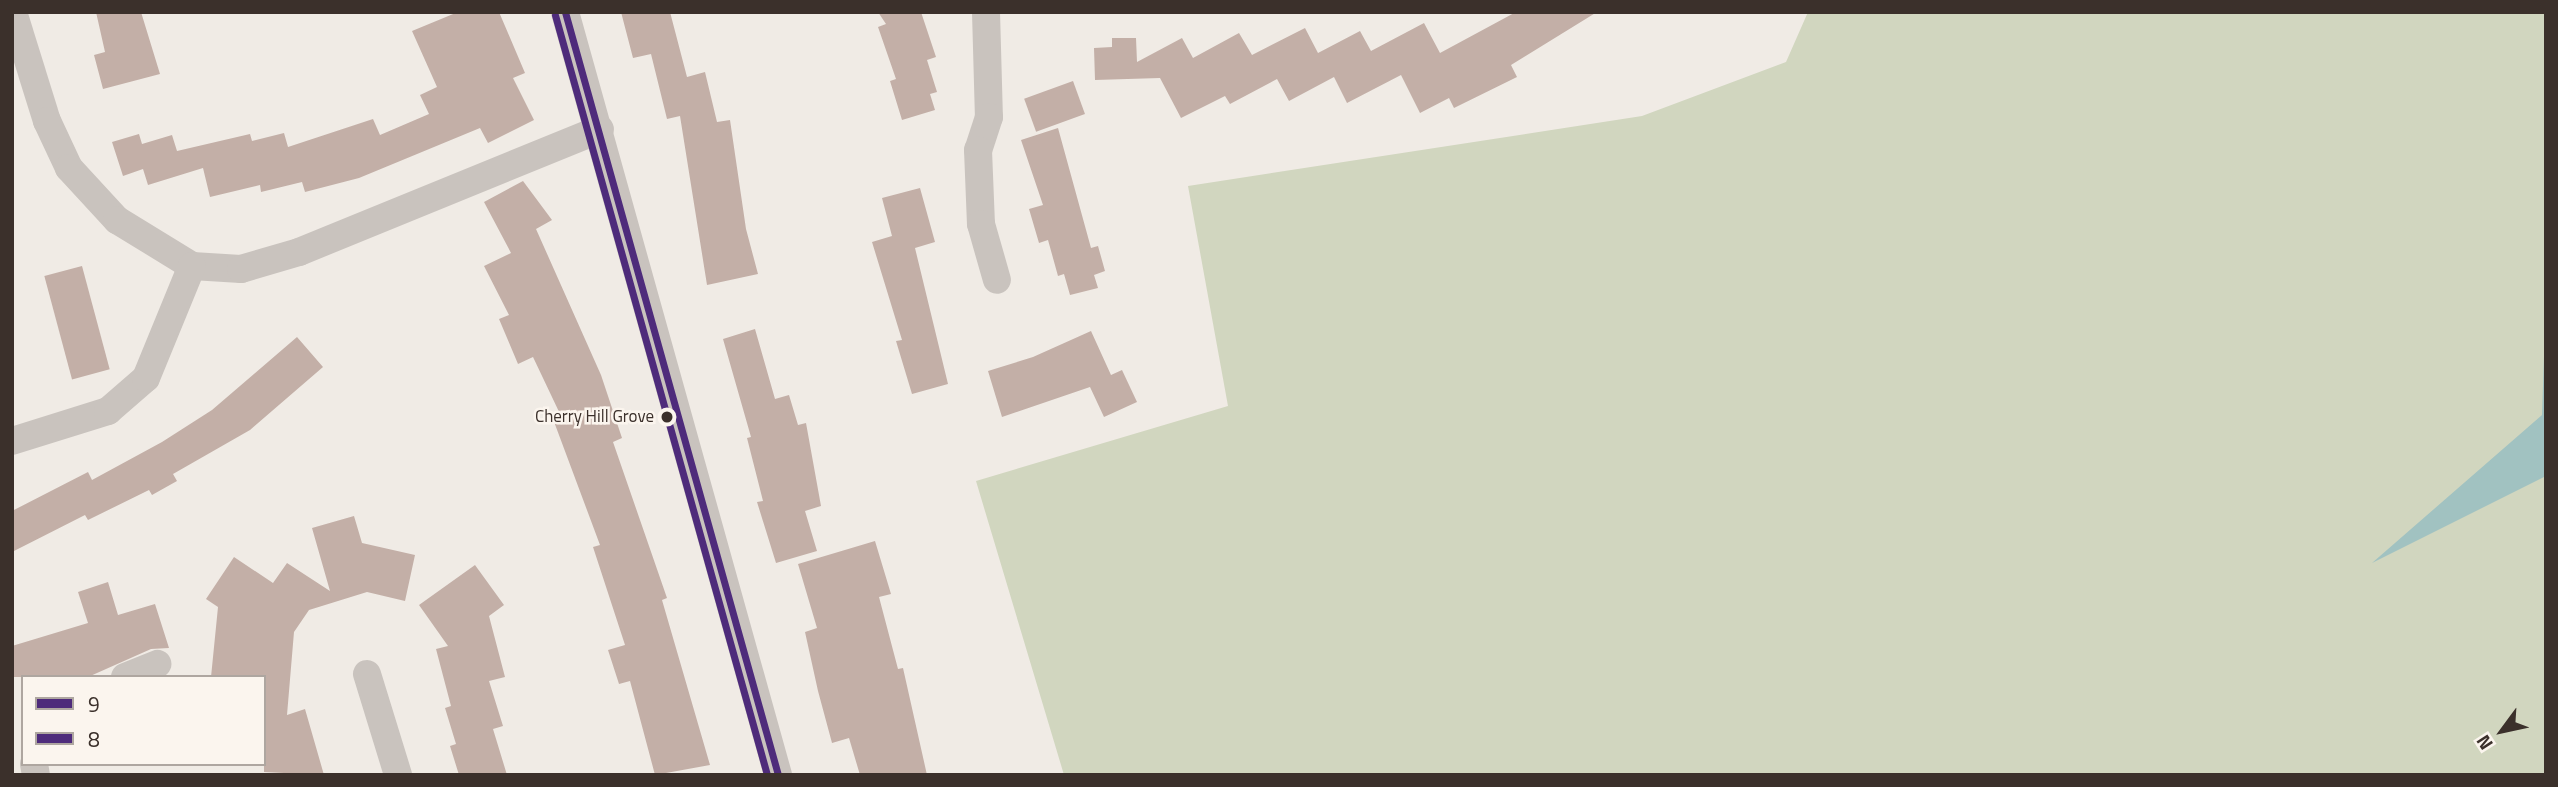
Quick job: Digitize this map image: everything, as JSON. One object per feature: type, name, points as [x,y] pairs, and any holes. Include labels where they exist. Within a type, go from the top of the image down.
[{"type":"street","points":[[13,12],[47,121],[69,168],[117,220],[192,266],[241,269],[299,252],[600,129]]},
{"type":"street","points":[[565,12],[600,129],[778,775]]},
{"type":"street","points":[[986,12],[989,117],[978,150],[981,224],[997,280]]},
{"type":"street","points":[[12,441],[108,411],[146,378],[192,266]]},
{"type":"street","points":[[130,675],[157,664]]},
{"type":"street","points":[[367,674],[398,775]]},
{"type":"green space","points":[[1808,12],[2546,12],[2546,775],[1064,775],[976,481],[1228,406],[1188,186],[1642,116],[1786,62]]},
{"type":"water","points":[[2546,297],[2546,476],[2372,563],[2542,415]]},
{"type":"building","points":[[96,12],[141,12],[160,74],[103,89],[94,55],[105,52]]},
{"type":"building","points":[[458,12],[499,12],[525,73],[513,78],[534,120],[488,143],[480,128],[359,178],[305,192],[302,182],[261,192],[260,185],[210,197],[203,168],[148,185],[143,169],[123,176],[112,142],[139,134],[142,144],[172,135],[177,151],[250,134],[252,141],[284,133],[288,147],[373,119],[380,135],[429,114],[420,95],[437,87],[412,31]]},
{"type":"building","points":[[621,12],[670,12],[687,77],[705,72],[717,122],[730,120],[746,229],[758,274],[707,285],[680,116],[667,119],[651,54],[633,58]]},
{"type":"building","points":[[878,12],[921,12],[936,57],[927,60],[937,92],[930,94],[935,110],[902,120],[890,81],[896,79],[878,27],[886,24]]},
{"type":"building","points":[[1516,12],[1597,12],[1511,65],[1517,77],[1454,108],[1449,98],[1420,113],[1401,75],[1347,103],[1334,77],[1289,101],[1277,79],[1230,104],[1225,96],[1181,118],[1160,78],[1095,80],[1094,48],[1112,47],[1112,38],[1136,38],[1137,62],[1182,38],[1193,58],[1239,33],[1252,55],[1305,28],[1318,53],[1360,31],[1371,51],[1424,23],[1440,53]]},
{"type":"building","points":[[1073,81],[1085,114],[1036,132],[1024,99]]},
{"type":"building","points":[[1058,128],[1091,248],[1098,246],[1105,271],[1094,275],[1098,288],[1070,295],[1064,274],[1058,276],[1048,240],[1039,243],[1029,209],[1043,205],[1021,140]]},
{"type":"building","points":[[523,181],[552,220],[536,229],[601,375],[622,438],[613,442],[667,598],[662,600],[710,765],[655,775],[630,681],[619,684],[608,650],[625,645],[593,547],[600,545],[553,419],[561,416],[533,357],[518,364],[499,319],[509,315],[484,266],[511,253],[484,202]]},
{"type":"building","points":[[920,188],[935,242],[915,248],[948,384],[912,394],[896,341],[902,340],[872,242],[892,236],[882,198]]},
{"type":"building","points":[[82,266],[110,369],[72,379],[44,276]]},
{"type":"building","points":[[755,329],[775,399],[789,395],[798,425],[806,423],[821,506],[805,511],[817,551],[776,563],[757,502],[763,501],[747,438],[751,437],[723,339]]},
{"type":"building","points":[[1091,331],[1111,375],[1122,370],[1137,402],[1104,417],[1090,387],[1002,417],[988,371],[1033,357]]},
{"type":"building","points":[[297,337],[323,367],[250,430],[173,474],[177,481],[152,495],[149,490],[88,520],[85,515],[12,552],[12,511],[88,472],[92,480],[162,442],[212,410]]},
{"type":"building","points":[[354,516],[362,543],[415,555],[405,601],[367,592],[309,610],[294,632],[287,715],[305,709],[324,775],[264,772],[266,675],[211,675],[218,607],[206,599],[234,557],[273,583],[287,563],[330,591],[312,528]]},
{"type":"building","points":[[875,541],[891,594],[879,597],[898,669],[903,668],[927,775],[860,775],[849,738],[832,743],[818,691],[805,632],[817,628],[798,564]]},
{"type":"building","points":[[475,565],[504,605],[489,616],[505,677],[489,681],[503,726],[493,729],[507,775],[459,775],[450,746],[456,744],[445,708],[451,706],[436,649],[448,646],[419,605]]},
{"type":"building","points":[[108,582],[118,615],[155,604],[169,648],[151,649],[92,675],[12,677],[12,646],[88,623],[78,592]]},
{"type":"transit line","name":"9","points":[[565,12],[778,775]]},
{"type":"transit line","name":"8","points":[[555,15],[767,775]]},
{"type":"place","name":"Cherry Hill Grove","points":[[667,417]]}]
